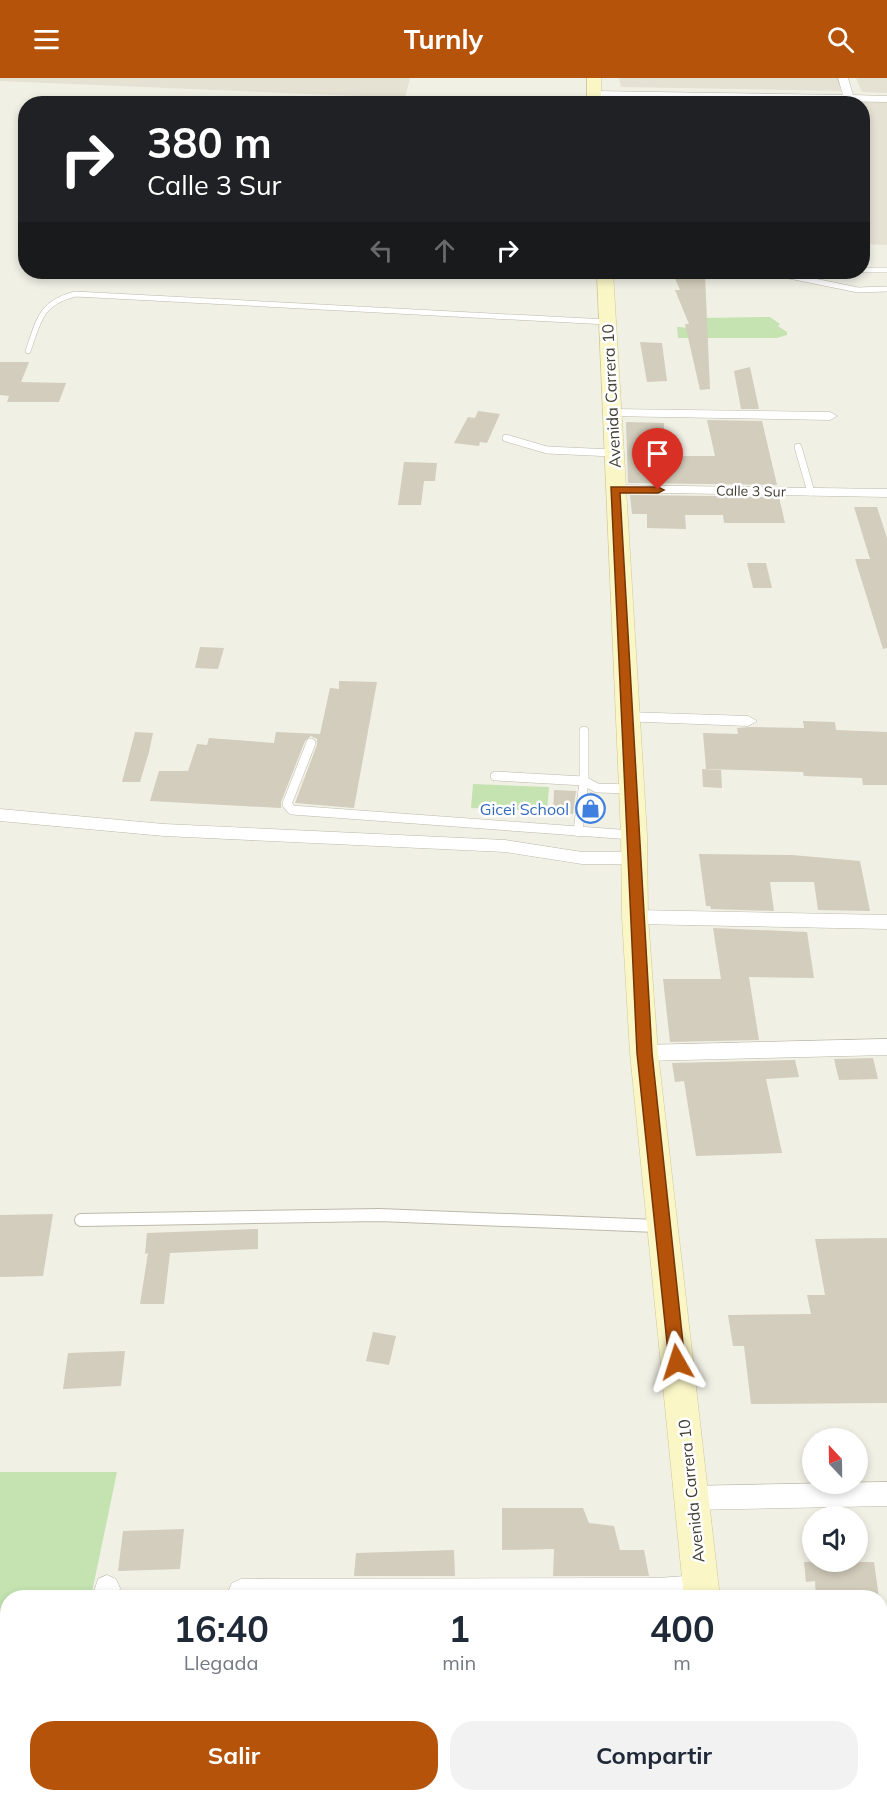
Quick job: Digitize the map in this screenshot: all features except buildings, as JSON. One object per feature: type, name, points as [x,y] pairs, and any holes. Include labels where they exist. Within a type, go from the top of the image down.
[{"type":"street","points":[[594,78],[594,96]]},
{"type":"street","points":[[843,78],[848,96]]},
{"type":"street","points":[[660,96],[727,93],[788,96]]},
{"type":"street","points":[[870,99],[887,99]]},
{"type":"street","name":"Avenida Carrera 10","points":[[605,279],[634,847],[635,917],[644,1053],[701,1590]]},
{"type":"street","points":[[612,413],[830,416]]},
{"type":"street","name":"Calle 3 Sur","points":[[615,489],[887,493]]},
{"type":"street","points":[[626,717],[748,721]]},
{"type":"street","points":[[0,816],[164,831],[505,846],[582,858],[634,847]]},
{"type":"street","points":[[635,917],[887,922]]},
{"type":"street","points":[[644,1053],[887,1047]]},
{"type":"street","points":[[691,1498],[887,1494]]},
{"type":"lane","points":[[870,270],[887,270]]},
{"type":"lane","points":[[812,279],[858,290],[887,289]]},
{"type":"lane","points":[[28,351],[45,307],[56,298],[75,294],[607,322]]},
{"type":"lane","points":[[506,438],[532,449],[556,453],[613,453]]},
{"type":"lane","points":[[798,447],[811,492]]},
{"type":"lane","points":[[578,832],[584,781],[584,731]]},
{"type":"lane","points":[[311,743],[287,804],[292,810],[578,832],[634,847]]},
{"type":"lane","points":[[495,776],[584,781],[597,788],[631,789]]},
{"type":"lane","points":[[81,1220],[379,1215],[663,1226]]},
{"type":"shaded area","points":[[0,78],[410,78],[406,96],[0,81]]},
{"type":"shaded area","points":[[619,78],[839,78],[843,91],[621,87]]},
{"type":"shaded area","points":[[856,78],[887,78],[887,93],[862,92]]},
{"type":"shaded area","points":[[594,94],[710,96],[594,96]]},
{"type":"shaded area","points":[[870,99],[887,99],[887,245],[870,244]]},
{"type":"green space","points":[[770,317],[780,324],[778,326],[787,332],[787,335],[777,338],[678,338],[677,327],[707,329],[699,318]]},
{"type":"green space","points":[[473,784],[549,787],[547,811],[471,808]]},
{"type":"green space","points":[[0,1472],[117,1472],[92,1590],[0,1590]]},
{"type":"place","name":"Gicei School","points":[[590,809]]},
{"type":"route","points":[[658,490],[615,489],[634,836],[635,917],[644,1053],[677,1362]]}]
